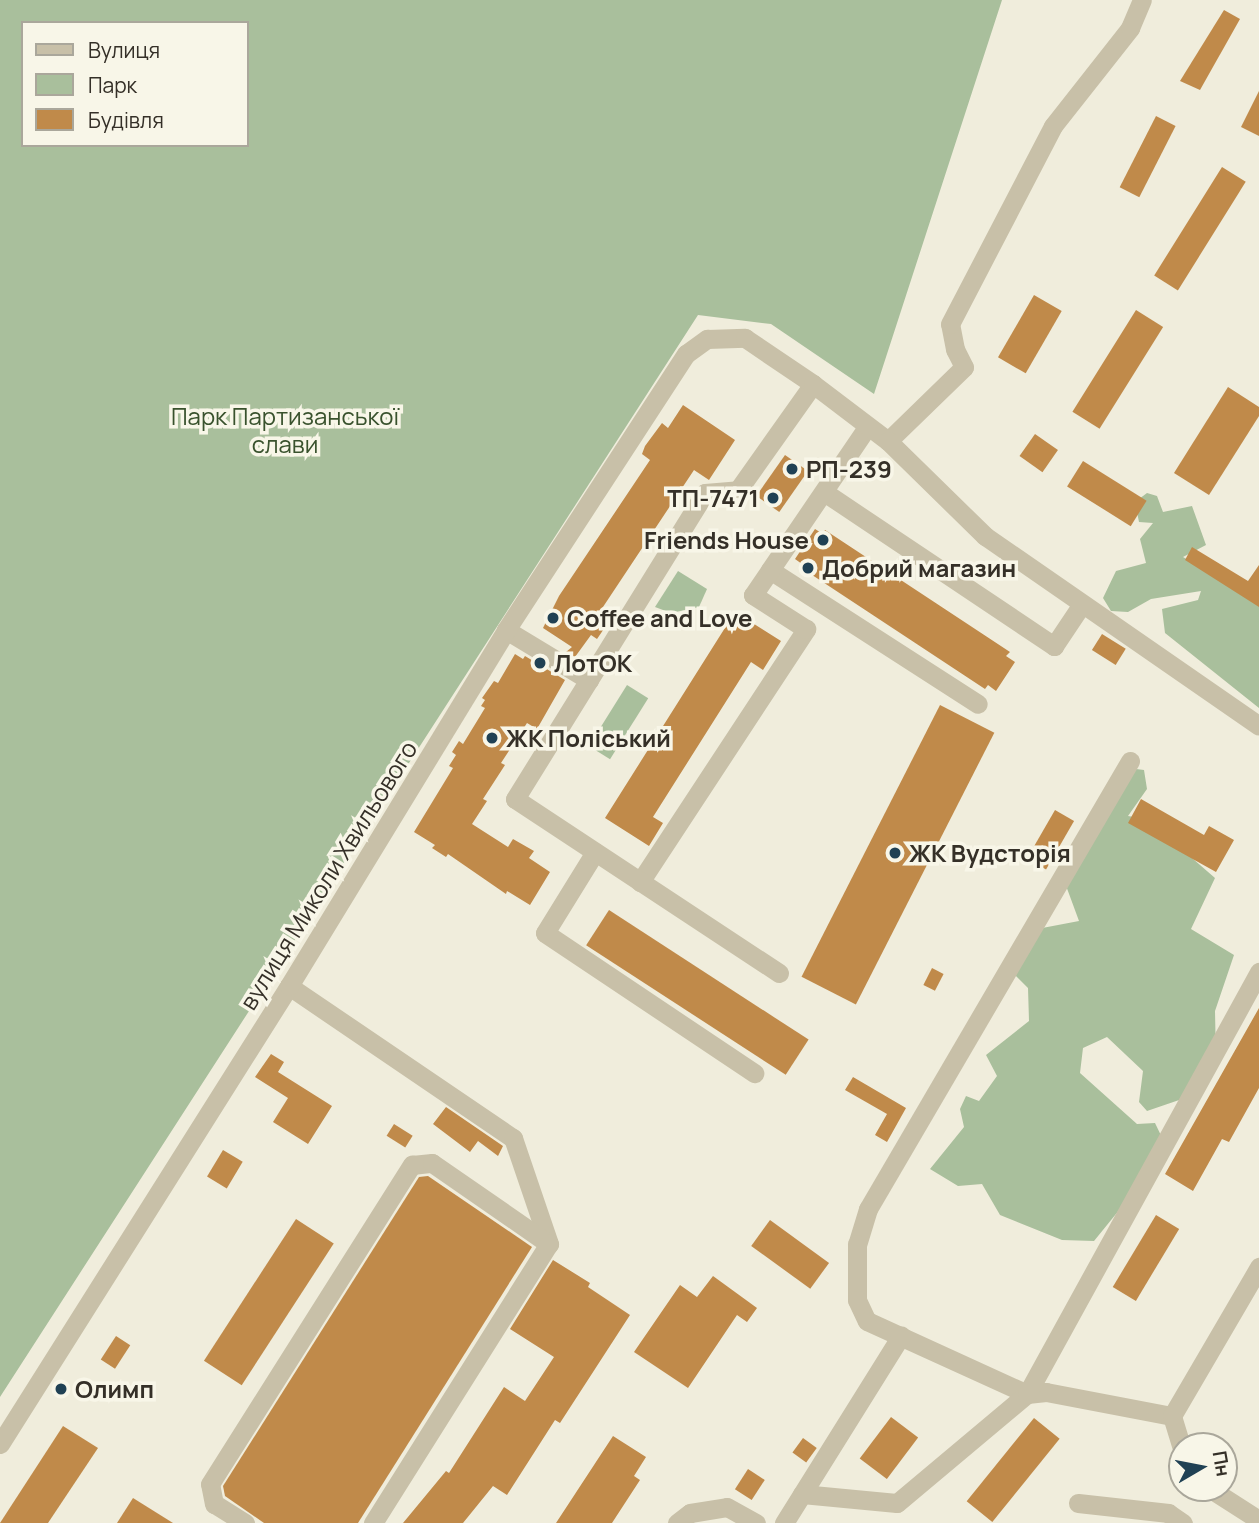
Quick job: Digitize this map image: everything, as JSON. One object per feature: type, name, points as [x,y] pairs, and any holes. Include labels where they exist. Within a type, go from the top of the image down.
[{"type":"street","points":[[888,441],[964,367],[955,349],[950,324],[1053,126],[1130,28],[1142,0]]},
{"type":"street","name":"вулиця Миколи Хвильового","points":[[0,1444],[289,986],[506,630],[686,354],[707,339],[744,338],[813,384]]},
{"type":"street","points":[[779,973],[515,799],[705,493],[738,489],[813,384],[888,441],[985,536],[1259,726]]},
{"type":"street","points":[[640,882],[806,629],[753,595],[868,426]]},
{"type":"street","points":[[824,492],[1054,646],[1083,604]]},
{"type":"street","points":[[770,570],[978,704]]},
{"type":"street","points":[[506,630],[589,680]]},
{"type":"street","points":[[1130,761],[868,1209],[857,1244],[857,1300],[867,1321],[1027,1394],[1046,1392],[1172,1416]]},
{"type":"street","points":[[595,852],[545,933],[754,1073]]},
{"type":"street","points":[[802,1494],[897,1503],[1027,1394],[1259,972]]},
{"type":"street","points":[[289,986],[513,1138],[549,1244]]},
{"type":"street","points":[[245,1523],[214,1504],[210,1484],[412,1165],[432,1163],[549,1244]]},
{"type":"street","points":[[373,1523],[549,1244]]},
{"type":"street","points":[[1177,1432],[1172,1416],[1259,1267]]},
{"type":"street","points":[[784,1523],[901,1336]]},
{"type":"street","points":[[1231,1502],[1259,1520]]},
{"type":"street","points":[[1078,1503],[1168,1513],[1183,1523]]},
{"type":"street","points":[[677,1523],[690,1513],[727,1507],[756,1523]]},
{"type":"green space","name":"Парк Партизанської слави","points":[[0,0],[1002,0],[874,394],[771,324],[698,315],[0,1397]]},
{"type":"green space","points":[[1147,493],[1157,496],[1163,512],[1192,506],[1206,545],[1183,557],[1259,602],[1259,708],[1165,633],[1162,609],[1198,600],[1201,591],[1151,599],[1128,612],[1111,611],[1103,598],[1116,571],[1146,563],[1140,539],[1153,523],[1139,522],[1135,502]]},
{"type":"green space","points":[[678,571],[707,589],[699,607],[671,613],[655,607]]},
{"type":"green space","points":[[627,685],[648,698],[610,759],[589,746]]},
{"type":"green space","points":[[1128,768],[1144,770],[1147,789],[1128,816],[1147,819],[1215,878],[1191,929],[1234,955],[1215,1011],[1216,1059],[1185,1098],[1147,1111],[1139,1102],[1143,1071],[1107,1037],[1083,1048],[1080,1073],[1137,1124],[1155,1123],[1168,1150],[1094,1241],[1062,1240],[1000,1215],[982,1184],[958,1186],[930,1169],[964,1127],[960,1109],[966,1096],[979,1101],[997,1076],[986,1055],[1029,1021],[1028,988],[1013,973],[1037,929],[1079,921],[1065,883]]},
{"type":"building","points":[[1224,10],[1240,19],[1200,90],[1180,81]]},
{"type":"building","points":[[1259,91],[1259,136],[1241,127]]},
{"type":"building","points":[[1156,116],[1176,126],[1139,197],[1120,187]]},
{"type":"building","points":[[1222,167],[1246,182],[1178,290],[1154,276]]},
{"type":"building","points":[[1034,295],[1062,311],[1026,373],[998,357]]},
{"type":"building","points":[[1136,310],[1163,327],[1100,429],[1072,412]]},
{"type":"building","points":[[1228,387],[1259,407],[1259,416],[1209,495],[1174,473]]},
{"type":"building","points":[[683,405],[735,440],[709,480],[694,470],[601,610],[612,617],[597,639],[591,635],[575,657],[566,652],[572,647],[543,628],[559,596],[650,460],[642,454],[645,446],[662,423],[668,428]]},
{"type":"building","points":[[1035,434],[1058,450],[1042,472],[1020,456]]},
{"type":"building","points":[[785,455],[808,471],[779,512],[756,496]]},
{"type":"building","points":[[1083,461],[1147,501],[1131,526],[1067,486]]},
{"type":"building","points":[[815,529],[823,534],[825,530],[1010,652],[1006,656],[1015,662],[996,691],[988,685],[985,689],[800,567],[802,564],[795,559]]},
{"type":"building","points":[[1192,547],[1248,581],[1259,565],[1259,607],[1185,560]]},
{"type":"building","points":[[735,612],[781,641],[763,670],[751,662],[653,817],[663,823],[649,846],[605,818]]},
{"type":"building","points":[[1102,634],[1126,649],[1116,665],[1092,650]]},
{"type":"building","points":[[515,654],[523,659],[525,656],[565,680],[537,729],[527,723],[501,763],[505,765],[483,799],[487,801],[472,824],[508,847],[513,839],[534,851],[529,858],[550,872],[530,905],[507,891],[506,894],[448,854],[446,857],[432,848],[435,845],[414,832],[453,768],[449,766],[456,755],[452,752],[459,741],[463,744],[485,708],[481,706],[485,700],[482,698],[494,681],[498,683]]},
{"type":"building","name":"ЖК Вудсторія","points":[[940,705],[994,733],[856,1004],[802,977]]},
{"type":"building","points":[[1141,799],[1204,835],[1209,826],[1234,840],[1216,872],[1128,823]]},
{"type":"building","points":[[1055,810],[1074,821],[1046,869],[1027,858]]},
{"type":"building","points":[[609,910],[809,1040],[786,1075],[586,945]]},
{"type":"building","points":[[932,968],[944,974],[935,991],[923,985]]},
{"type":"building","points":[[1259,1008],[1259,1088],[1229,1142],[1222,1139],[1193,1191],[1165,1174]]},
{"type":"building","points":[[271,1054],[284,1062],[278,1072],[332,1106],[308,1144],[273,1122],[288,1098],[255,1077]]},
{"type":"building","points":[[853,1077],[906,1108],[887,1142],[875,1135],[887,1114],[845,1090]]},
{"type":"building","points":[[446,1107],[503,1146],[498,1156],[478,1141],[470,1152],[433,1124]]},
{"type":"building","points":[[394,1124],[413,1136],[405,1148],[387,1136]]},
{"type":"building","points":[[223,1150],[243,1162],[227,1188],[207,1177]]},
{"type":"building","points":[[428,1176],[532,1247],[358,1523],[264,1523],[225,1496],[223,1486],[419,1177]]},
{"type":"building","points":[[1156,1215],[1179,1229],[1136,1301],[1113,1287]]},
{"type":"building","points":[[296,1219],[334,1244],[242,1385],[204,1361]]},
{"type":"building","points":[[770,1220],[829,1263],[810,1289],[751,1246]]},
{"type":"building","points":[[553,1260],[590,1283],[588,1287],[630,1315],[560,1423],[555,1420],[507,1495],[493,1486],[463,1523],[403,1523],[446,1471],[449,1473],[504,1387],[525,1401],[554,1357],[510,1329]]},
{"type":"building","points":[[713,1276],[757,1308],[747,1322],[737,1315],[688,1388],[634,1352],[680,1285],[697,1297]]},
{"type":"building","points":[[116,1336],[130,1345],[115,1369],[101,1359]]},
{"type":"building","points":[[891,1417],[918,1437],[887,1479],[860,1459]]},
{"type":"building","points":[[1034,1418],[1060,1439],[992,1522],[967,1501]]},
{"type":"building","points":[[63,1426],[98,1448],[48,1523],[0,1523]]},
{"type":"building","points":[[613,1436],[646,1457],[634,1476],[640,1480],[612,1523],[556,1523]]},
{"type":"building","points":[[803,1438],[817,1448],[806,1463],[792,1453]]},
{"type":"building","points":[[748,1469],[765,1480],[752,1500],[735,1489]]},
{"type":"building","points":[[133,1498],[173,1523],[117,1523]]},
{"type":"place","name":"РП-239","points":[[792,469]]},
{"type":"place","name":"ТП-7471","points":[[773,498]]},
{"type":"place","name":"Friends House","points":[[823,540]]},
{"type":"place","name":"Добрий магазин","points":[[808,568]]},
{"type":"place","name":"Coffee and Love","points":[[553,618]]},
{"type":"place","name":"ЛотОК","points":[[540,663]]},
{"type":"place","name":"ЖК Поліський","points":[[492,738]]},
{"type":"place","name":"ЖК Вудсторія","points":[[895,853]]},
{"type":"place","name":"Олимп","points":[[61,1389]]}]
